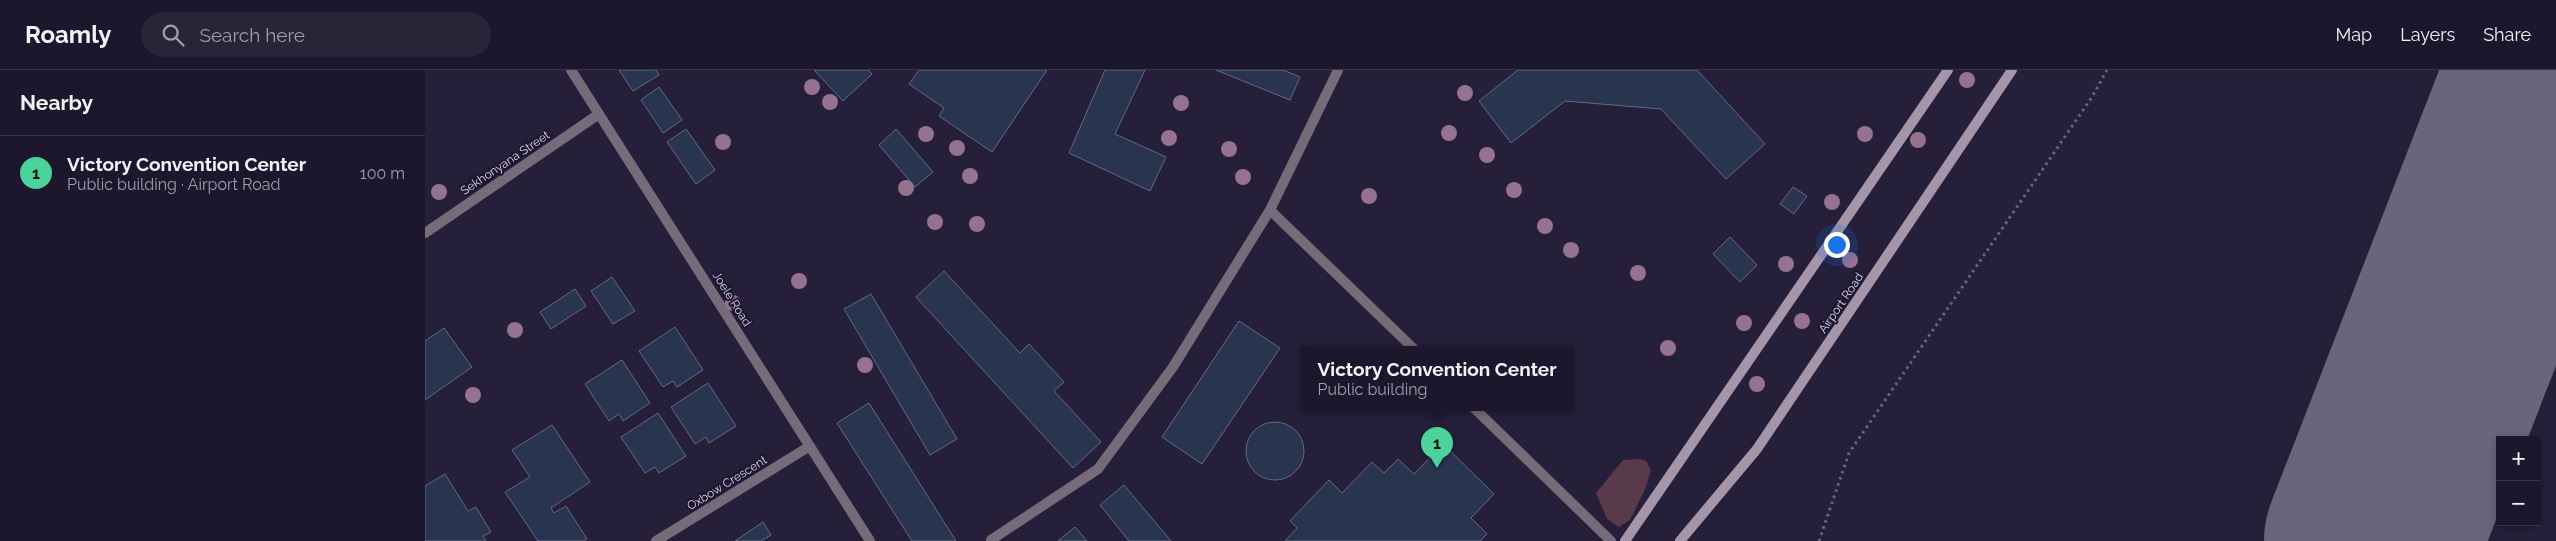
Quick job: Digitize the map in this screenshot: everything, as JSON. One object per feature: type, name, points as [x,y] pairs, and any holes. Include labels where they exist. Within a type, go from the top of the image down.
[{"type":"main road","points":[[1625,541],[1948,70]]},
{"type":"main road","name":"Airport Road","points":[[1680,541],[1757,449],[2012,70]]},
{"type":"street","name":"Joele Road","points":[[571,70],[870,541]]},
{"type":"street","points":[[991,540],[1098,469],[1173,367],[1270,210],[1338,70]]},
{"type":"street","name":"Sekhonyana Street","points":[[425,233],[599,114]]},
{"type":"street","points":[[1270,210],[1411,346]]},
{"type":"street","points":[[1477,411],[1611,541]]},
{"type":"street","name":"Oxbow Crescent","points":[[656,541],[810,446]]},
{"type":"path","points":[[1819,541],[1849,453],[2091,97],[2107,70]]},
{"type":"shaded area","points":[[1640,459],[1646,461],[1651,470],[1646,487],[1630,520],[1619,527],[1607,519],[1596,493],[1623,460]]},
{"type":"building","points":[[619,70],[656,70],[659,75],[633,91]]},
{"type":"building","points":[[814,70],[868,70],[872,74],[843,101]]},
{"type":"building","points":[[919,70],[1047,70],[992,152],[939,116],[944,108],[909,84]]},
{"type":"building","points":[[1105,70],[1145,70],[1115,134],[1166,157],[1150,191],[1069,153]]},
{"type":"building","points":[[1216,70],[1283,70],[1300,77],[1290,100]]},
{"type":"building","points":[[1518,70],[1697,70],[1765,144],[1726,179],[1661,109],[1565,101],[1511,143],[1479,101]]},
{"type":"building","points":[[659,87],[682,120],[663,133],[641,100]]},
{"type":"building","points":[[686,129],[715,170],[696,184],[667,142]]},
{"type":"building","points":[[896,129],[933,172],[915,187],[879,145]]},
{"type":"building","points":[[1793,187],[1807,196],[1794,214],[1780,204]]},
{"type":"building","points":[[1730,237],[1757,265],[1740,282],[1713,254]]},
{"type":"building","points":[[944,271],[1020,353],[1029,344],[1064,382],[1054,391],[1101,442],[1073,468],[916,297]]},
{"type":"building","points":[[612,277],[635,311],[613,324],[591,291]]},
{"type":"building","points":[[575,289],[586,306],[551,329],[540,312]]},
{"type":"building","points":[[871,294],[957,439],[930,455],[844,309]]},
{"type":"building","points":[[1239,321],[1280,348],[1202,464],[1162,437]]},
{"type":"building","points":[[675,327],[703,370],[677,387],[673,381],[663,387],[639,351]]},
{"type":"building","points":[[444,328],[472,367],[425,400],[425,341]]},
{"type":"building","points":[[622,360],[650,403],[623,421],[619,414],[609,421],[585,384]]},
{"type":"building","points":[[708,383],[736,426],[709,443],[706,437],[695,444],[671,407]]},
{"type":"building","points":[[869,403],[956,541],[912,541],[837,423]]},
{"type":"building","points":[[658,413],[686,456],[659,473],[655,467],[645,473],[621,437]]},
{"type":"building","points":[[1275,422],[1291,427],[1299,435],[1304,451],[1299,467],[1291,475],[1275,480],[1259,475],[1251,467],[1246,451],[1251,435],[1259,427]]},
{"type":"building","points":[[552,425],[590,482],[551,508],[554,513],[566,506],[587,539],[583,541],[538,541],[505,492],[530,477],[512,450]]},
{"type":"building","points":[[1443,444],[1494,494],[1471,518],[1487,534],[1480,541],[1285,541],[1297,528],[1290,521],[1329,480],[1342,493],[1372,462],[1384,473],[1398,459],[1414,474]]},
{"type":"building","points":[[445,474],[468,511],[476,507],[491,532],[483,536],[486,541],[425,541],[425,486]]},
{"type":"building","points":[[1124,485],[1171,541],[1129,541],[1100,505]]},
{"type":"building","points":[[763,522],[771,535],[761,541],[735,541]]},
{"type":"building","points":[[1075,527],[1087,541],[1058,541]]},
{"type":"runway","points":[[2372,541],[2555,70]]},
{"type":"place","name":"Victory Convention Center","points":[[1437,468]]}]
